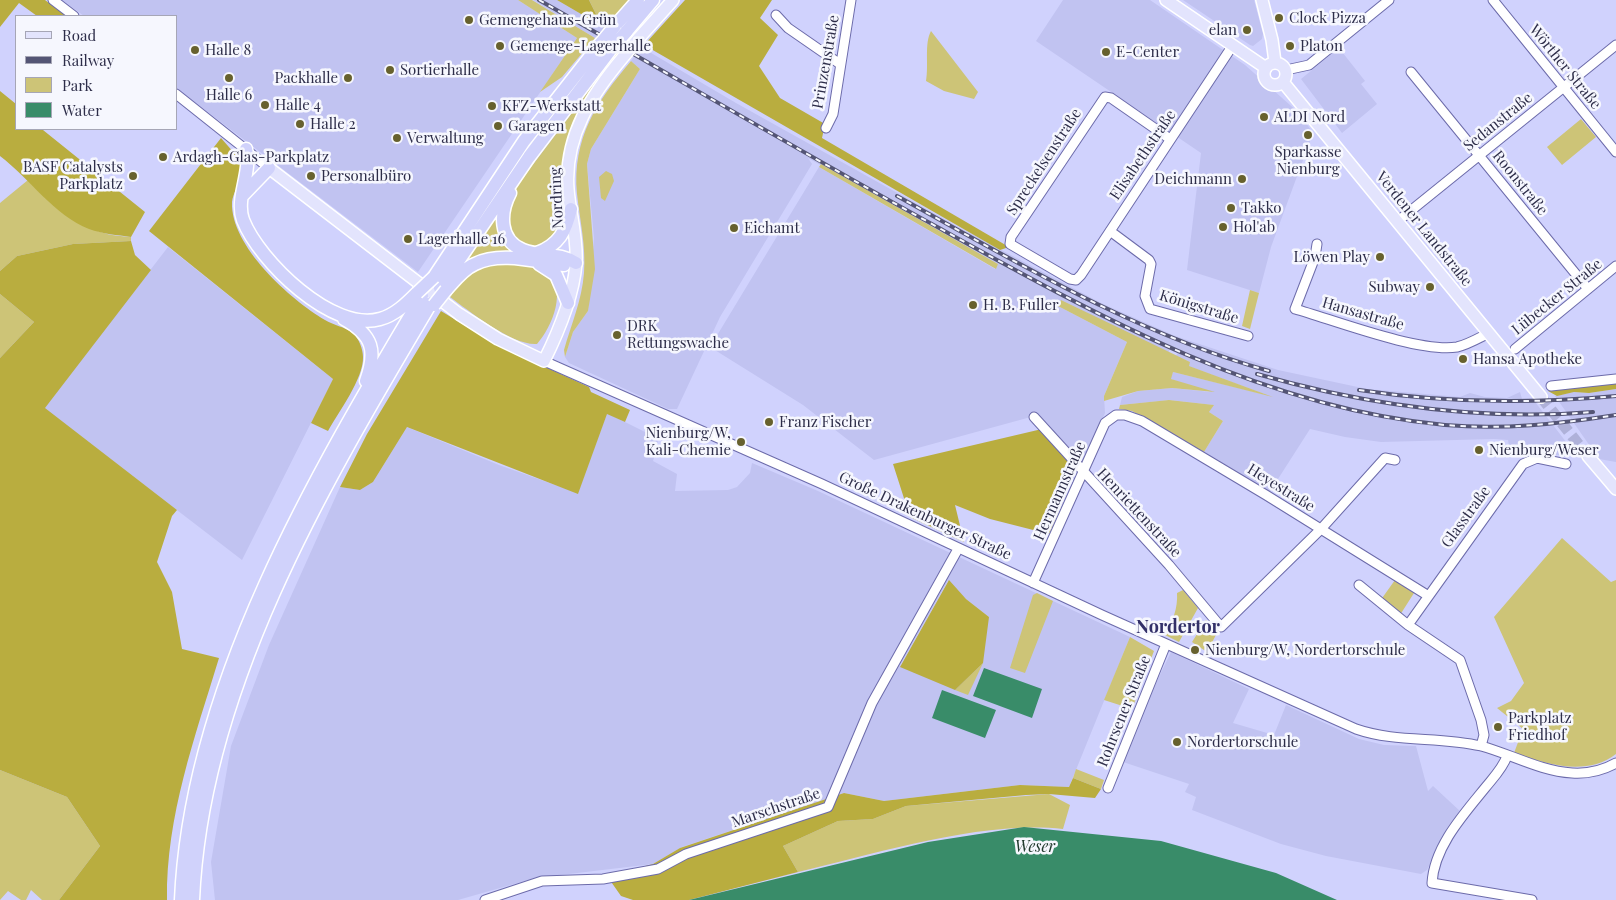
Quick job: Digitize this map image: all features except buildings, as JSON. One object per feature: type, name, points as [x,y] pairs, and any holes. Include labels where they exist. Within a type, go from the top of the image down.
[{"type":"highway","points":[[440,285],[524,141],[620,29],[638,0]]},
{"type":"highway","points":[[620,29],[653,0]]},
{"type":"highway","points":[[193,900],[205,800],[216,750],[245,664],[369,391],[426,299],[440,285],[606,46]]},
{"type":"highway","points":[[246,150],[248,169],[241,209],[243,219],[252,238],[264,256],[298,289],[362,330],[370,342],[373,358],[369,391]]},
{"type":"highway","points":[[529,157],[506,201],[502,220],[511,242],[536,257],[556,274],[568,303]]},
{"type":"highway","points":[[243,195],[269,168]]},
{"type":"highway","points":[[536,257],[557,243],[567,224],[571,209]]},
{"type":"highway","points":[[334,312],[365,321],[380,320],[426,299],[440,285],[473,264],[488,259],[563,256],[576,263]]},
{"type":"highway","points":[[181,900],[186,843],[194,797],[219,702],[235,659],[274,569],[348,422],[423,316],[426,299]]},
{"type":"main road","name":"Nordring","points":[[544,361],[568,303],[576,263],[568,169],[577,129],[588,103],[624,56],[672,0]]},
{"type":"main road","points":[[1166,0],[1233,45],[1270,65],[1282,65],[1285,76],[1274,85],[1267,82],[1264,74],[1270,65],[1272,40],[1262,0]]},
{"type":"main road","name":"Verdener Landstraße","points":[[1285,76],[1398,221],[1541,396]]},
{"type":"main road","name":"Große Drakenburger Straße","points":[[269,168],[460,314],[498,339],[544,361]]},
{"type":"main road","points":[[1588,456],[1616,489]]},
{"type":"street","points":[[53,0],[73,15]]},
{"type":"street","name":"Prinzenstraße","points":[[826,128],[833,114],[851,0]]},
{"type":"street","points":[[1285,76],[1309,65],[1388,0]]},
{"type":"street","name":"Wörther Straße","points":[[1493,0],[1616,152]]},
{"type":"street","points":[[776,15],[788,28],[840,64]]},
{"type":"street","name":"Elisabethstraße","points":[[1076,280],[1233,45]]},
{"type":"street","name":"Sedanstraße","points":[[1398,221],[1616,45]]},
{"type":"street","name":"Roonstraße","points":[[1411,72],[1588,288]]},
{"type":"street","points":[[178,96],[269,168]]},
{"type":"street","name":"Spreckelsenstraße","points":[[1076,280],[1070,279],[1010,244],[1011,237],[1105,97],[1111,98],[1170,139]]},
{"type":"street","name":"Königstraße","points":[[1110,231],[1146,255],[1149,260],[1151,264],[1146,296],[1150,309],[1248,336]]},
{"type":"street","name":"Hansastraße","points":[[1318,244],[1315,257],[1295,309],[1403,341],[1431,347],[1458,347],[1489,333]]},
{"type":"street","name":"Lübecker Straße","points":[[1515,349],[1616,266]]},
{"type":"street","name":"Große Drakenburger Straße","points":[[544,361],[822,484],[958,549],[1166,644],[1370,734],[1482,746],[1545,768],[1572,773],[1594,772],[1616,763]]},
{"type":"street","points":[[1552,386],[1616,379]]},
{"type":"street","name":"Hermannstraße","points":[[1033,583],[1105,423],[1116,415]]},
{"type":"street","name":"Heyestraße","points":[[1116,415],[1125,415],[1142,421],[1427,595]]},
{"type":"street","name":"Henriettenstraße","points":[[1034,417],[1083,473],[1169,565],[1218,626],[1223,627],[1321,529]]},
{"type":"street","points":[[1321,529],[1384,458],[1396,460]]},
{"type":"street","name":"Glasstraße","points":[[1408,625],[1427,595],[1523,464],[1537,458],[1566,464]]},
{"type":"street","name":"Marschstraße","points":[[485,900],[542,881],[603,879],[658,869],[686,854],[828,807],[872,703],[958,549]]},
{"type":"street","points":[[1359,585],[1408,625],[1460,660],[1481,720],[1484,735],[1482,746]]},
{"type":"street","name":"Rohrsener Straße","points":[[1108,788],[1166,644]]},
{"type":"street","points":[[1507,756],[1501,768],[1454,827],[1432,871],[1432,883],[1532,900]]},
{"type":"shaded area","points":[[0,0],[45,0],[65,15],[36,15],[19,3],[0,27]]},
{"type":"shaded area","points":[[62,0],[518,0],[577,38],[418,272],[178,90],[178,15],[83,15]]},
{"type":"shaded area","points":[[533,0],[557,0],[605,28],[595,38]]},
{"type":"shaded area","points":[[557,0],[589,0],[596,14],[608,25],[605,28]]},
{"type":"shaded area","points":[[685,0],[772,0],[760,18],[778,35],[759,66],[780,98],[825,124],[822,138],[1009,247],[1000,250],[644,45]]},
{"type":"shaded area","points":[[1063,0],[1150,0],[1245,65],[1299,113],[1313,133],[1271,247],[1259,293],[1187,270],[1201,153],[1036,41]]},
{"type":"shaded area","points":[[1183,0],[1254,0],[1263,34],[1262,39],[1253,46],[1250,45]]},
{"type":"shaded area","points":[[641,47],[736,103],[962,229],[1101,303],[1175,336],[1278,370],[1367,389],[1460,397],[1470,393],[1485,397],[1507,398],[1520,392],[1522,399],[1532,398],[1577,456],[1510,452],[1508,440],[1381,442],[1345,437],[1310,429],[1269,493],[1204,452],[1223,421],[1209,412],[1213,405],[1170,400],[1120,405],[1122,397],[1138,391],[1172,388],[1211,392],[1170,379],[1173,372],[1267,395],[1188,366],[1190,362],[1176,356],[1179,349],[1171,346],[1168,353],[1061,300],[1058,306],[1127,342],[1104,396],[1105,413],[1082,466],[1038,415],[874,460],[803,405],[710,347],[819,167],[995,269],[998,264],[808,158],[812,164],[720,317],[677,409],[668,409],[569,363],[565,357],[573,332],[588,311],[594,238],[587,164],[591,149],[640,69],[631,61]]},
{"type":"shaded area","points":[[1339,48],[1365,81],[1361,84],[1377,104],[1342,133],[1301,79]]},
{"type":"shaded area","points":[[0,91],[15,103],[15,130],[43,130],[145,212],[131,237],[89,229],[77,223],[54,206],[0,156]]},
{"type":"shaded area","points":[[221,138],[242,162],[241,177],[232,202],[234,219],[241,236],[252,253],[265,270],[296,299],[325,320],[353,333],[360,344],[363,357],[359,375],[350,395],[328,431],[311,423],[333,379],[149,231]]},
{"type":"shaded area","points":[[131,241],[135,255],[151,270],[45,408],[177,510],[172,516],[157,562],[172,592],[182,649],[219,658],[192,747],[177,807],[171,838],[167,900],[59,900],[100,846],[67,797],[0,770],[0,358],[34,322],[0,294],[0,271],[17,256],[73,244]]},
{"type":"shaded area","points":[[168,247],[333,379],[242,560],[44,408]]},
{"type":"shaded area","points":[[441,311],[497,345],[589,387],[591,392],[630,410],[625,422],[607,414],[578,494],[407,427],[373,482],[360,490],[340,487],[367,434]]},
{"type":"shaded area","points":[[1616,383],[1616,389],[1589,393],[1574,392],[1557,396],[1548,391]]},
{"type":"shaded area","points":[[1616,389],[1616,462],[1599,459],[1555,396],[1574,392],[1589,393]]},
{"type":"shaded area","points":[[607,413],[653,436],[658,441],[653,454],[655,455],[653,461],[677,474],[675,491],[728,490],[737,487],[750,473],[752,463],[818,491],[1130,637],[1069,787],[1020,785],[884,801],[844,793],[682,847],[653,864],[535,878],[458,900],[215,900],[211,862],[231,746],[269,645],[340,487],[360,490],[373,482],[407,427],[499,465],[578,493]],"holes":[[[948,581],[966,599],[989,617],[900,666]]]},
{"type":"shaded area","points":[[1042,429],[1077,468],[1049,534],[990,519],[955,505],[964,542],[910,517],[893,464]]},
{"type":"shaded area","points":[[949,580],[966,599],[989,617],[983,663],[955,690],[900,667]]},
{"type":"shaded area","points":[[1171,652],[1249,689],[1233,723],[1274,735],[1286,705],[1359,739],[1384,745],[1416,746],[1428,791],[1433,786],[1461,812],[1449,825],[1427,870],[1421,874],[1326,856],[1281,844],[1192,810],[1196,797],[1185,792],[1189,784],[1123,762],[1143,710]]},
{"type":"shaded area","points":[[1073,778],[1101,789],[1095,798],[1049,794],[1026,795],[906,806],[873,819],[838,821],[783,846],[798,872],[689,900],[633,900],[621,896],[607,876],[653,864],[680,848],[844,793],[884,801],[1020,785],[1069,787]]},
{"type":"green space","points":[[518,0],[532,0],[595,38],[562,77],[540,92],[577,38]]},
{"type":"green space","points":[[589,0],[630,0],[608,25],[599,20]]},
{"type":"green space","points":[[931,31],[978,92],[974,99],[944,91],[926,81],[927,48]]},
{"type":"green space","points":[[618,52],[621,54],[583,104],[562,229],[544,247],[523,247],[506,229],[513,191]]},
{"type":"green space","points":[[631,61],[640,69],[591,149],[587,164],[595,269],[588,311],[573,332],[565,357],[564,350],[579,303],[584,273],[576,174],[579,155],[589,121],[608,91]]},
{"type":"green space","points":[[1581,119],[1596,137],[1562,165],[1547,147]]},
{"type":"green space","points":[[821,164],[998,264],[996,269],[819,167]]},
{"type":"green space","points":[[606,171],[612,174],[614,181],[605,201],[601,198],[599,177]]},
{"type":"green space","points":[[28,180],[72,219],[107,234],[131,237],[131,241],[73,244],[17,256],[0,271],[0,203]]},
{"type":"green space","points":[[498,214],[522,253],[464,264]]},
{"type":"green space","points":[[504,261],[541,268],[552,278],[556,287],[556,308],[548,328],[537,344],[527,343],[504,334],[450,297],[466,276],[472,272],[486,265]]},
{"type":"green space","points":[[1250,290],[1259,293],[1250,329],[1242,326]]},
{"type":"green space","points":[[0,294],[34,322],[0,358]]},
{"type":"green space","points":[[1061,300],[1190,362],[1189,366],[1273,397],[1173,372],[1171,379],[1215,392],[1172,388],[1138,391],[1104,401],[1104,396],[1127,342],[1058,306]]},
{"type":"green space","points":[[1169,400],[1214,405],[1209,412],[1223,421],[1204,452],[1132,411],[1119,409],[1120,405]]},
{"type":"green space","points":[[1562,538],[1611,582],[1616,580],[1616,754],[1604,761],[1579,767],[1552,764],[1514,753],[1523,729],[1497,708],[1511,701],[1524,683],[1494,617]]},
{"type":"green space","points":[[1395,580],[1414,593],[1400,615],[1380,601]]},
{"type":"green space","points":[[1183,590],[1198,608],[1179,642],[1163,634],[1170,625],[1174,615],[1177,593]]},
{"type":"green space","points":[[1037,593],[1053,601],[1025,673],[1010,668],[1033,595]]},
{"type":"green space","points":[[1206,620],[1217,633],[1207,652],[1192,642]]},
{"type":"green space","points":[[1130,637],[1154,651],[1132,709],[1104,700]]},
{"type":"green space","points":[[983,663],[968,695],[955,690]]},
{"type":"green space","points":[[1076,769],[1104,780],[1101,789],[1073,778]]},
{"type":"green space","points":[[0,770],[67,797],[100,846],[59,900],[42,900],[31,890],[26,900],[21,900],[8,891],[0,900]]},
{"type":"green space","points":[[1049,794],[1070,805],[1063,829],[1032,827],[965,834],[930,840],[798,872],[783,846],[838,821],[873,819],[906,806]]},
{"type":"water","points":[[984,668],[1042,689],[1032,718],[973,696]]},
{"type":"water","points":[[942,690],[996,710],[985,738],[932,718]]},
{"type":"water","name":"Weser","points":[[1024,827],[1161,841],[1276,873],[1337,900],[689,900],[928,842]]},
{"type":"tunnel","points":[[1541,397],[1588,456]]},
{"type":"railway","points":[[539,0],[840,173],[1000,262],[1121,325],[1183,353],[1247,378],[1311,399],[1377,415],[1445,425],[1488,427],[1531,425],[1616,415]]},
{"type":"railway","points":[[897,196],[1032,271],[1124,317],[1220,356],[1269,371]]},
{"type":"railway","points":[[1257,374],[1340,394],[1424,408],[1508,414],[1593,412]]},
{"type":"railway","points":[[1359,390],[1423,398],[1487,401],[1584,399],[1616,396]]},
{"type":"place","name":"Clock Pizza","points":[[1279,18]]},
{"type":"place","name":"Gemengehaus-Grün","points":[[469,20]]},
{"type":"place","name":"elan","points":[[1247,30]]},
{"type":"place","name":"Gemenge-Lagerhalle","points":[[500,46]]},
{"type":"place","name":"Platon","points":[[1290,46]]},
{"type":"place","name":"Halle 8","points":[[195,50]]},
{"type":"place","name":"E-Center","points":[[1106,52]]},
{"type":"place","name":"Sortierhalle","points":[[390,70]]},
{"type":"place","name":"Halle 6","points":[[229,78]]},
{"type":"place","name":"Packhalle","points":[[348,78]]},
{"type":"place","name":"Halle 4","points":[[265,105]]},
{"type":"place","name":"KFZ-Werkstatt","points":[[492,106]]},
{"type":"place","name":"ALDI Nord","points":[[1264,117]]},
{"type":"place","name":"Halle 2","points":[[300,124]]},
{"type":"place","name":"Garagen","points":[[498,126]]},
{"type":"place","name":"Sparkasse Nienburg","points":[[1308,135]]},
{"type":"place","name":"Verwaltung","points":[[397,138]]},
{"type":"place","name":"Ardagh-Glas-Parkplatz","points":[[163,157]]},
{"type":"place","name":"BASF Catalysts Parkplatz","points":[[133,176]]},
{"type":"place","name":"Personalbüro","points":[[311,176]]},
{"type":"place","name":"Deichmann","points":[[1242,179]]},
{"type":"place","name":"Takko","points":[[1231,208]]},
{"type":"place","name":"Hol'ab","points":[[1223,227]]},
{"type":"place","name":"Eichamt","points":[[734,228]]},
{"type":"place","name":"Lagerhalle 16","points":[[408,239]]},
{"type":"place","name":"Löwen Play","points":[[1380,257]]},
{"type":"place","name":"Subway","points":[[1430,287]]},
{"type":"place","name":"H. B. Fuller","points":[[973,305]]},
{"type":"place","name":"DRK Rettungswache","points":[[617,335]]},
{"type":"place","name":"Hansa Apotheke","points":[[1463,359]]},
{"type":"place","name":"Franz Fischer","points":[[769,422]]},
{"type":"place","name":"Nienburg/W, Kali-Chemie","points":[[741,442]]},
{"type":"place","name":"Nienburg/Weser","points":[[1479,450]]},
{"type":"place","name":"Nienburg/W, Nordertorschule","points":[[1195,650]]},
{"type":"place","name":"Parkplatz Friedhof","points":[[1498,727]]},
{"type":"place","name":"Nordertorschule","points":[[1177,742]]},
{"type":"district","name":"Nordertor","points":[[1178,627]]}]
